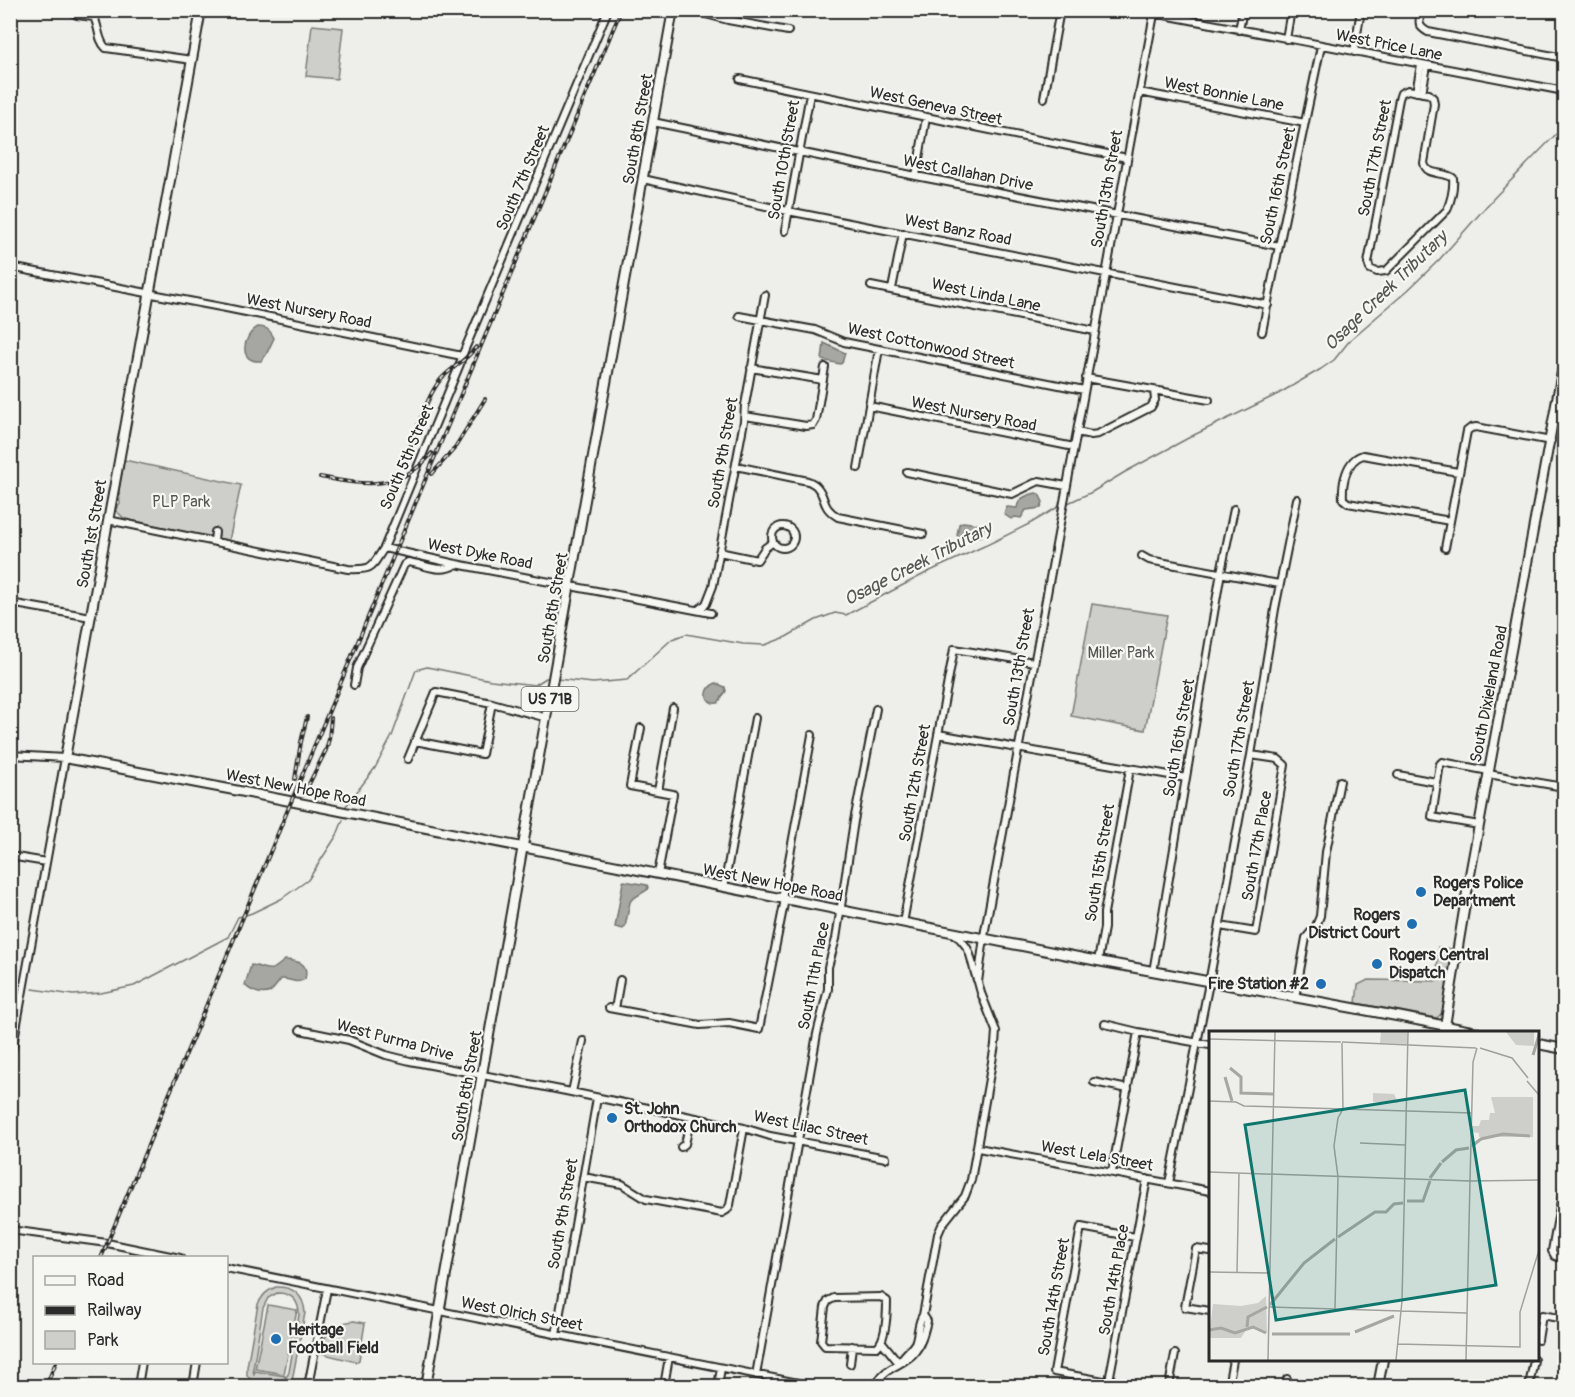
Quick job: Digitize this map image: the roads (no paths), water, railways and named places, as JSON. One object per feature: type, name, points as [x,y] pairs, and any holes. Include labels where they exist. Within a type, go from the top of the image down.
[{"type":"main road","name":"South 1st Street","points":[[65,758],[201,10]]},
{"type":"main road","name":"South 8th Street","points":[[426,1386],[673,10]]},
{"type":"main road","name":"South Dixieland Road","points":[[1445,1029],[1479,825],[1564,363]]},
{"type":"main road","name":"West New Hope Road","points":[[65,758],[524,846],[1098,962],[1295,998],[1445,1029],[1466,1031]]},
{"type":"main road","points":[[1539,1044],[1564,1049]]},
{"type":"main road","points":[[1378,1386],[1383,1361]]},
{"type":"street","points":[[73,10],[72,12],[77,15],[94,17],[98,24],[102,45],[106,48],[192,60]]},
{"type":"street","name":"South 7th Street","points":[[462,356],[608,10]]},
{"type":"street","points":[[692,10],[728,20],[788,31]]},
{"type":"street","points":[[1044,98],[1060,10]]},
{"type":"street","name":"West Price Lane","points":[[1138,10],[1564,91]]},
{"type":"street","points":[[1239,30],[1243,10]]},
{"type":"street","points":[[1286,39],[1292,10]]},
{"type":"street","points":[[1354,52],[1361,10]]},
{"type":"street","points":[[1421,10],[1419,23],[1422,29],[1428,32],[1564,58]]},
{"type":"street","name":"South 13th Street","points":[[876,1386],[882,1375],[915,1353],[923,1339],[927,1321],[924,1315],[938,1234],[968,1188],[978,1148],[996,1031],[978,982],[984,939],[1154,14]]},
{"type":"street","name":"South 16th Street","points":[[1262,332],[1321,46]]},
{"type":"street","name":"South 17th Street","points":[[1419,92],[1424,65]]},
{"type":"street","name":"West Geneva Street","points":[[740,79],[1127,158]]},
{"type":"street","name":"South 17th Street","points":[[1408,90],[1419,92],[1429,94],[1434,104],[1425,168],[1428,171],[1450,175],[1453,178],[1450,202],[1444,214],[1386,271],[1377,272],[1370,269],[1368,262],[1399,99],[1401,93],[1408,90]]},
{"type":"street","name":"West Bonnie Lane","points":[[1139,92],[1305,123]]},
{"type":"street","name":"South 10th Street","points":[[785,231],[810,94]]},
{"type":"street","points":[[916,176],[926,118]]},
{"type":"street","name":"West Callahan Drive","points":[[653,122],[1116,216],[1279,246]]},
{"type":"street","name":"West Banz Road","points":[[643,179],[788,211],[1268,304]]},
{"type":"street","points":[[892,289],[903,233]]},
{"type":"street","name":"West Nursery Road","points":[[10,267],[462,356]]},
{"type":"street","name":"West Linda Lane","points":[[871,286],[1095,331]]},
{"type":"street","name":"South 9th Street","points":[[698,610],[706,604],[713,586],[765,295]]},
{"type":"street","name":"West Cottonwood Street","points":[[739,316],[815,330],[829,334],[837,340],[1084,390]]},
{"type":"street","points":[[858,468],[879,349]]},
{"type":"street","name":"South 5th Street","points":[[214,540],[348,568],[371,567],[384,548],[462,356]]},
{"type":"street","points":[[745,416],[806,426],[813,425],[816,420],[825,367]]},
{"type":"street","points":[[751,368],[823,380]]},
{"type":"street","points":[[1086,378],[1209,400]]},
{"type":"street","points":[[1077,432],[1098,434],[1151,407],[1155,400],[1154,391]]},
{"type":"street","name":"West Nursery Road","points":[[869,406],[1074,447]]},
{"type":"street","points":[[1445,548],[1458,472],[1466,434],[1470,428],[1476,427],[1551,441]]},
{"type":"street","points":[[1450,521],[1348,503],[1343,499],[1347,471],[1359,456],[1367,455],[1458,472]]},
{"type":"street","points":[[736,465],[808,481],[817,486],[825,506],[838,517],[923,534]]},
{"type":"street","points":[[907,472],[1012,494],[1038,481],[1066,486]]},
{"type":"street","name":"South 17th Street","points":[[1209,982],[1251,755],[1279,584],[1297,499]]},
{"type":"street","name":"South 16th Street","points":[[1153,972],[1221,572],[1234,509]]},
{"type":"street","points":[[108,520],[214,540],[215,531]]},
{"type":"street","points":[[719,552],[757,560],[765,548],[773,542]]},
{"type":"street","name":"West Dyke Road","points":[[384,548],[711,613]]},
{"type":"street","points":[[1143,556],[1149,560],[1279,584]]},
{"type":"street","points":[[354,685],[357,668],[404,565],[408,562],[442,569],[456,564]]},
{"type":"street","points":[[10,603],[91,617]]},
{"type":"street","name":"South 12th Street","points":[[903,923],[954,649],[1034,662]]},
{"type":"street","points":[[408,759],[436,692],[492,703],[547,718]]},
{"type":"street","points":[[416,741],[482,754],[492,703]]},
{"type":"street","points":[[658,791],[674,708]]},
{"type":"street","name":"South 11th Place","points":[[756,1375],[817,1034],[828,989],[828,967],[836,939],[854,820],[876,709]]},
{"type":"street","points":[[724,887],[755,718]]},
{"type":"street","points":[[640,728],[630,786],[673,794],[658,874]]},
{"type":"street","points":[[938,734],[1186,778]]},
{"type":"street","points":[[620,980],[612,1008],[700,1025],[729,1023],[759,1029],[812,735]]},
{"type":"street","points":[[10,754],[65,758]]},
{"type":"street","name":"South 17th Place","points":[[1220,926],[1256,932],[1285,765],[1278,759],[1251,755]]},
{"type":"street","name":"South 1st Street","points":[[10,1062],[65,758]]},
{"type":"street","points":[[1479,825],[1432,817],[1436,782],[1442,762],[1564,787]]},
{"type":"street","name":"South 15th Street","points":[[1098,962],[1104,928],[1104,913],[1130,769]]},
{"type":"street","points":[[1398,775],[1436,782]]},
{"type":"street","points":[[1295,998],[1306,938],[1316,926],[1320,916],[1326,852],[1340,781]]},
{"type":"street","points":[[10,856],[46,862]]},
{"type":"street","points":[[954,933],[964,942],[969,951],[978,982]]},
{"type":"street","points":[[1169,1183],[1209,982]]},
{"type":"street","points":[[1105,1024],[1209,1045]]},
{"type":"street","name":"West Purma Drive","points":[[300,1030],[349,1040],[399,1059],[483,1076]]},
{"type":"street","points":[[1112,1172],[1138,1032]]},
{"type":"street","points":[[572,1092],[583,1041]]},
{"type":"street","name":"West Lilac Street","points":[[483,1076],[572,1092],[744,1128],[770,1136],[886,1158]]},
{"type":"street","points":[[1095,1082],[1128,1089]]},
{"type":"street","name":"South 9th Street","points":[[556,1335],[597,1098]]},
{"type":"street","points":[[681,1147],[685,1144],[692,1117]]},
{"type":"street","points":[[583,1177],[622,1184],[646,1199],[722,1213],[730,1205],[744,1128]]},
{"type":"street","name":"West Lela Street","points":[[978,1148],[1209,1191]]},
{"type":"street","name":"South 14th Place","points":[[1109,1384],[1147,1179]]},
{"type":"street","points":[[1564,1184],[1552,1251],[1556,1257],[1564,1259]]},
{"type":"street","name":"South 14th Street","points":[[1109,1384],[1054,1372],[1080,1227],[1136,1237]]},
{"type":"street","points":[[10,1230],[97,1241],[161,1255]]},
{"type":"street","points":[[1209,1251],[1196,1249],[1185,1306],[1209,1311]]},
{"type":"street","name":"West Olrich Street","points":[[228,1268],[669,1357],[756,1375],[787,1384],[813,1386]]},
{"type":"street","points":[[308,1386],[327,1288]]},
{"type":"street","points":[[881,1297],[887,1301],[882,1342],[877,1347],[825,1346],[821,1341],[821,1335],[828,1301],[834,1298],[881,1297]]},
{"type":"street","points":[[1539,1334],[1542,1315],[1564,1319]]},
{"type":"street","points":[[882,1342],[899,1363]]},
{"type":"street","points":[[850,1364],[852,1346]]},
{"type":"street","points":[[1169,1386],[1174,1354]]},
{"type":"street","points":[[664,1386],[669,1357]]},
{"type":"street","points":[[1228,1386],[1233,1361]]},
{"type":"street","points":[[1529,1386],[1534,1361]]},
{"type":"street","points":[[138,1386],[142,1364]]},
{"type":"street","points":[[193,1386],[197,1364]]},
{"type":"street","points":[[718,1386],[721,1368]]},
{"type":"waterway","name":"Osage Creek Tributary","points":[[1068,503],[1194,435],[1278,394],[1334,360],[1351,339],[1439,260],[1491,201],[1564,126]]},
{"type":"waterway","name":"Osage Creek Tributary","points":[[557,679],[593,683],[627,680],[672,639],[686,634],[743,644],[765,645],[786,637],[816,620],[835,613],[846,615],[928,572],[1031,523],[1058,507]]},
{"type":"waterway","name":"Osage Creek Tributary","points":[[346,806],[375,768],[392,736],[416,670],[427,667],[491,680],[535,685],[546,678],[551,678]]},
{"type":"waterway","name":"Osage Creek Tributary","points":[[246,915],[281,899],[308,880],[337,835],[343,820]]},
{"type":"waterway","name":"Osage Creek Tributary","points":[[33,989],[73,995],[101,993],[134,986],[228,937],[238,917],[242,916]]},
{"type":"railway","points":[[102,1256],[621,10]]},
{"type":"railway","points":[[408,453],[426,405],[436,386],[476,347]]},
{"type":"railway","points":[[432,474],[454,449],[485,399]]},
{"type":"railway","points":[[320,477],[380,483],[407,474],[420,466],[432,453]]},
{"type":"railway","points":[[295,779],[307,717]]},
{"type":"railway","points":[[304,794],[326,750],[331,718]]},
{"type":"railway","points":[[46,1386],[55,1364]]},
{"type":"place","name":"Rogers Police Department","points":[[1421,892]]},
{"type":"place","name":"Rogers District Court","points":[[1412,924]]},
{"type":"place","name":"Rogers Central Dispatch","points":[[1377,964]]},
{"type":"place","name":"Fire Station #2","points":[[1321,984]]},
{"type":"place","name":"St. John Orthodox Church","points":[[612,1118]]},
{"type":"place","name":"Heritage Football Field","points":[[276,1339]]},
{"type":"park label","name":"PLP Park","points":[[181,502]]},
{"type":"park label","name":"Miller Park","points":[[1121,653]]}]
